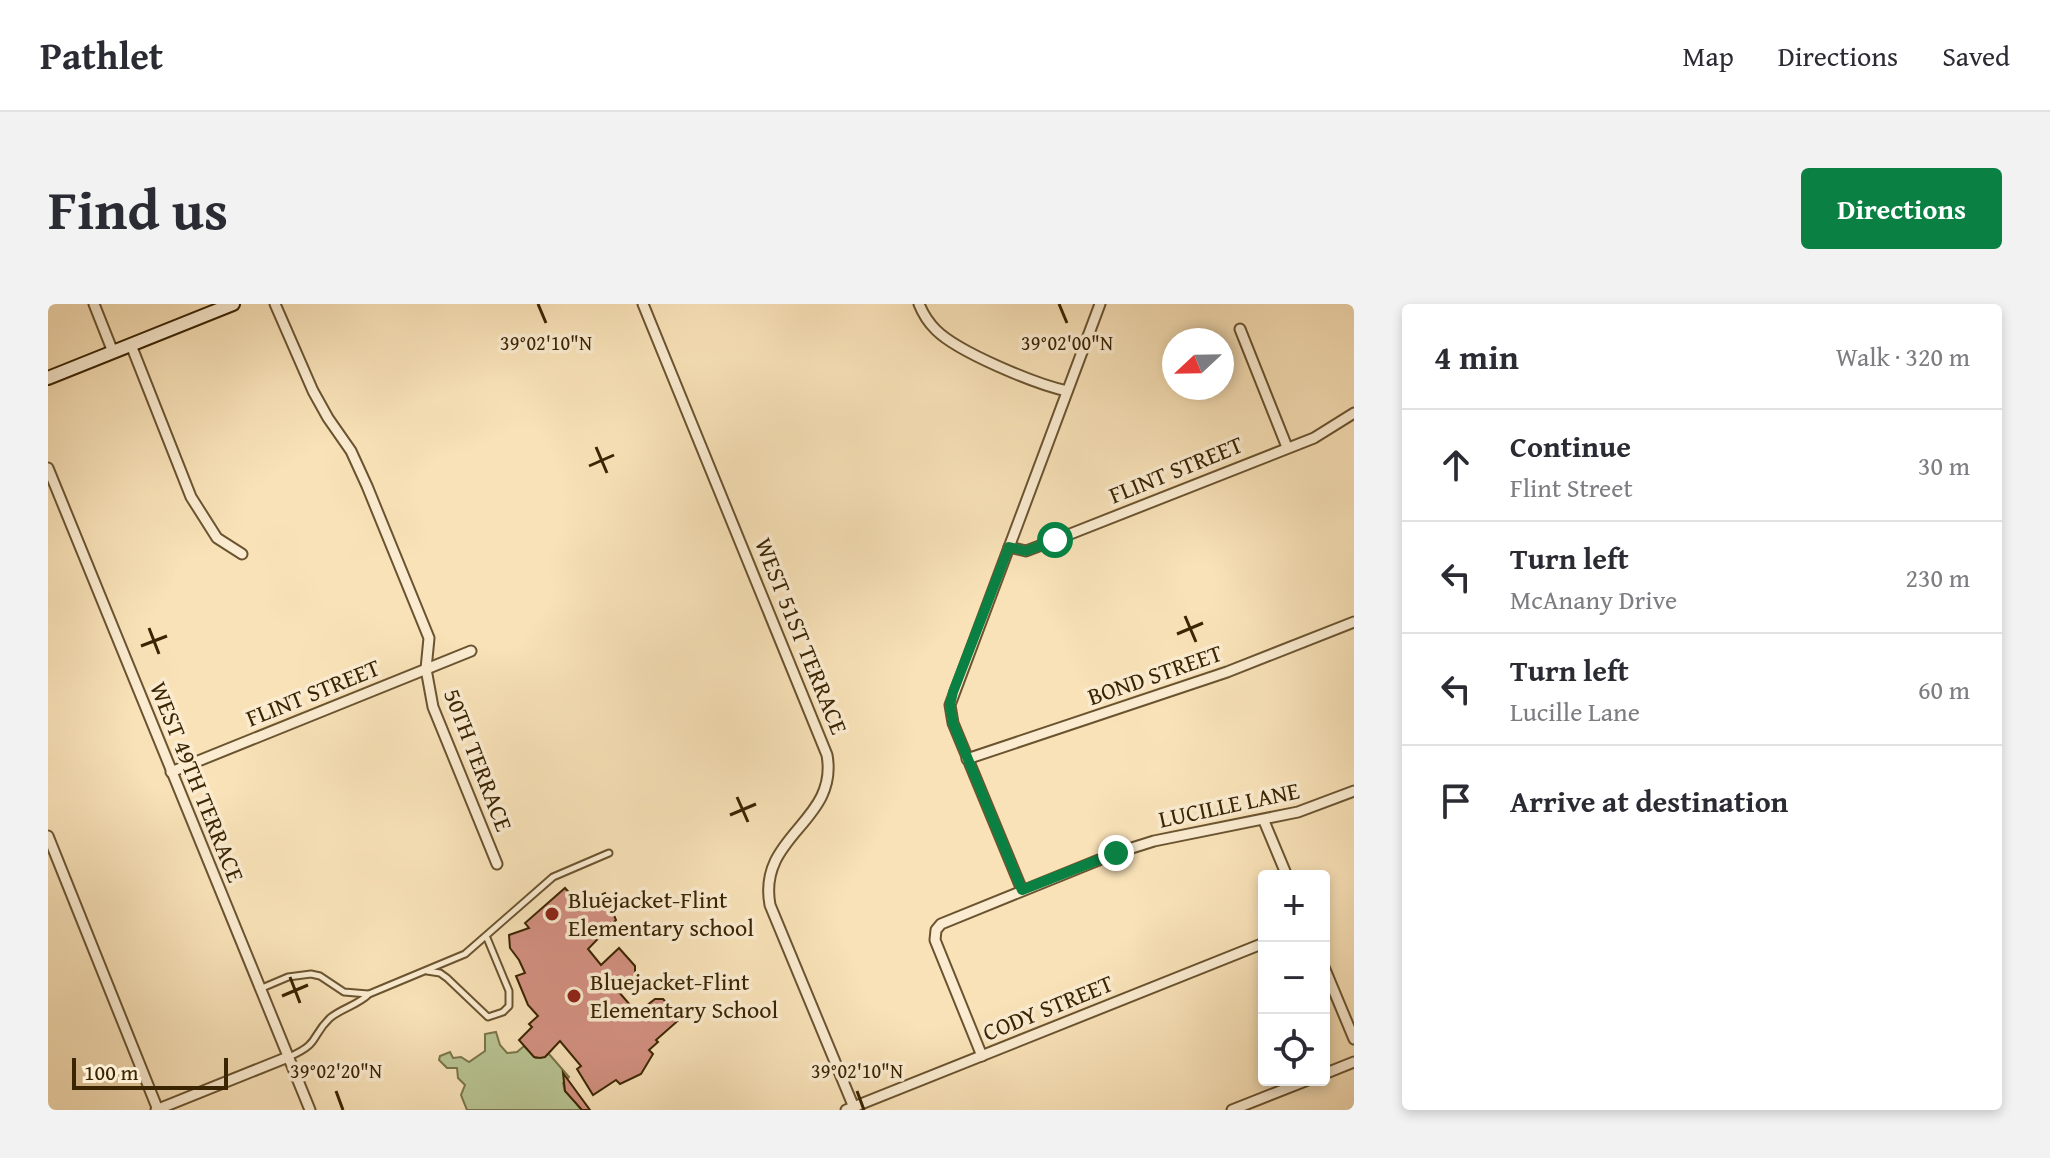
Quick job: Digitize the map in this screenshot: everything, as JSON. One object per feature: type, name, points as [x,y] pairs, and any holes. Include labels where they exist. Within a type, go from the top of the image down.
[{"type":"main road","points":[[48,378],[233,304]]},
{"type":"street","points":[[94,304],[113,352]]},
{"type":"street","name":"50TH TERRACE","points":[[275,304],[313,391],[351,451],[429,638],[426,669],[433,707],[497,864]]},
{"type":"street","name":"WEST 51ST TERRACE","points":[[643,304],[827,755],[830,767],[821,801],[772,863],[767,891],[852,1109]]},
{"type":"street","points":[[919,304],[930,323],[950,342],[1024,377],[1067,391]]},
{"type":"street","points":[[1022,890],[967,759],[953,723],[950,705],[1100,304]]},
{"type":"street","points":[[1240,329],[1287,447]]},
{"type":"street","points":[[131,345],[191,497],[217,538],[242,554]]},
{"type":"street","name":"FLINT STREET","points":[[1009,547],[1026,551],[1034,548],[1314,438],[1354,413]]},
{"type":"street","name":"WEST 49TH TERRACE","points":[[48,468],[310,1110]]},
{"type":"street","name":"BOND STREET","points":[[967,759],[1227,672],[1354,622]]},
{"type":"street","name":"FLINT STREET","points":[[171,772],[471,651]]},
{"type":"street","name":"LUCILLE LANE","points":[[982,1056],[935,940],[936,930],[941,924],[1154,841],[1264,821],[1307,810],[1354,791]]},
{"type":"street","points":[[1264,821],[1284,870]]},
{"type":"street","points":[[48,836],[157,1110],[288,1057]]},
{"type":"street","name":"CODY STREET","points":[[852,1109],[1258,945]]},
{"type":"street","points":[[1330,981],[1354,1039]]},
{"type":"street","points":[[1330,1072],[1354,1062]]},
{"type":"street","points":[[1232,1110],[1293,1086]]},
{"type":"lane","points":[[288,1057],[312,1045],[331,1017],[369,994],[465,954],[487,938],[553,877],[609,853]]},
{"type":"lane","points":[[426,970],[447,978],[488,1017],[503,1012],[509,1006],[509,991],[487,938]]},
{"type":"lane","points":[[260,989],[288,977],[311,974],[320,976],[344,992],[369,994]]},
{"type":"green space","points":[[496,1032],[500,1045],[507,1053],[517,1052],[524,1046],[536,1058],[549,1054],[569,1077],[563,1083],[565,1091],[581,1110],[467,1110],[461,1095],[465,1085],[458,1078],[457,1068],[447,1068],[439,1060],[440,1056],[450,1052],[453,1058],[461,1057],[469,1062],[485,1051],[485,1034]]},
{"type":"building","name":"Bluejacket-Flint Elementary School","points":[[565,888],[580,905],[605,893],[616,920],[588,949],[601,965],[619,948],[635,966],[635,977],[618,991],[637,1013],[655,999],[663,999],[681,1018],[656,1040],[658,1042],[649,1050],[653,1054],[641,1074],[620,1084],[616,1080],[593,1095],[577,1069],[581,1066],[560,1041],[545,1057],[540,1058],[534,1057],[519,1040],[538,1016],[528,1005],[516,976],[525,973],[510,948],[509,935],[529,928],[525,923]]},
{"type":"building","points":[[563,1073],[590,1110],[582,1110],[565,1091]]},
{"type":"place","name":"Bluejacket-Flint Elementary school","points":[[552,914]]},
{"type":"place","name":"Bluejacket-Flint Elementary School","points":[[574,996]]},
{"type":"route","points":[[1055,540],[1026,551],[1009,547],[953,692],[950,705],[953,723],[1022,890],[1116,853]]}]
